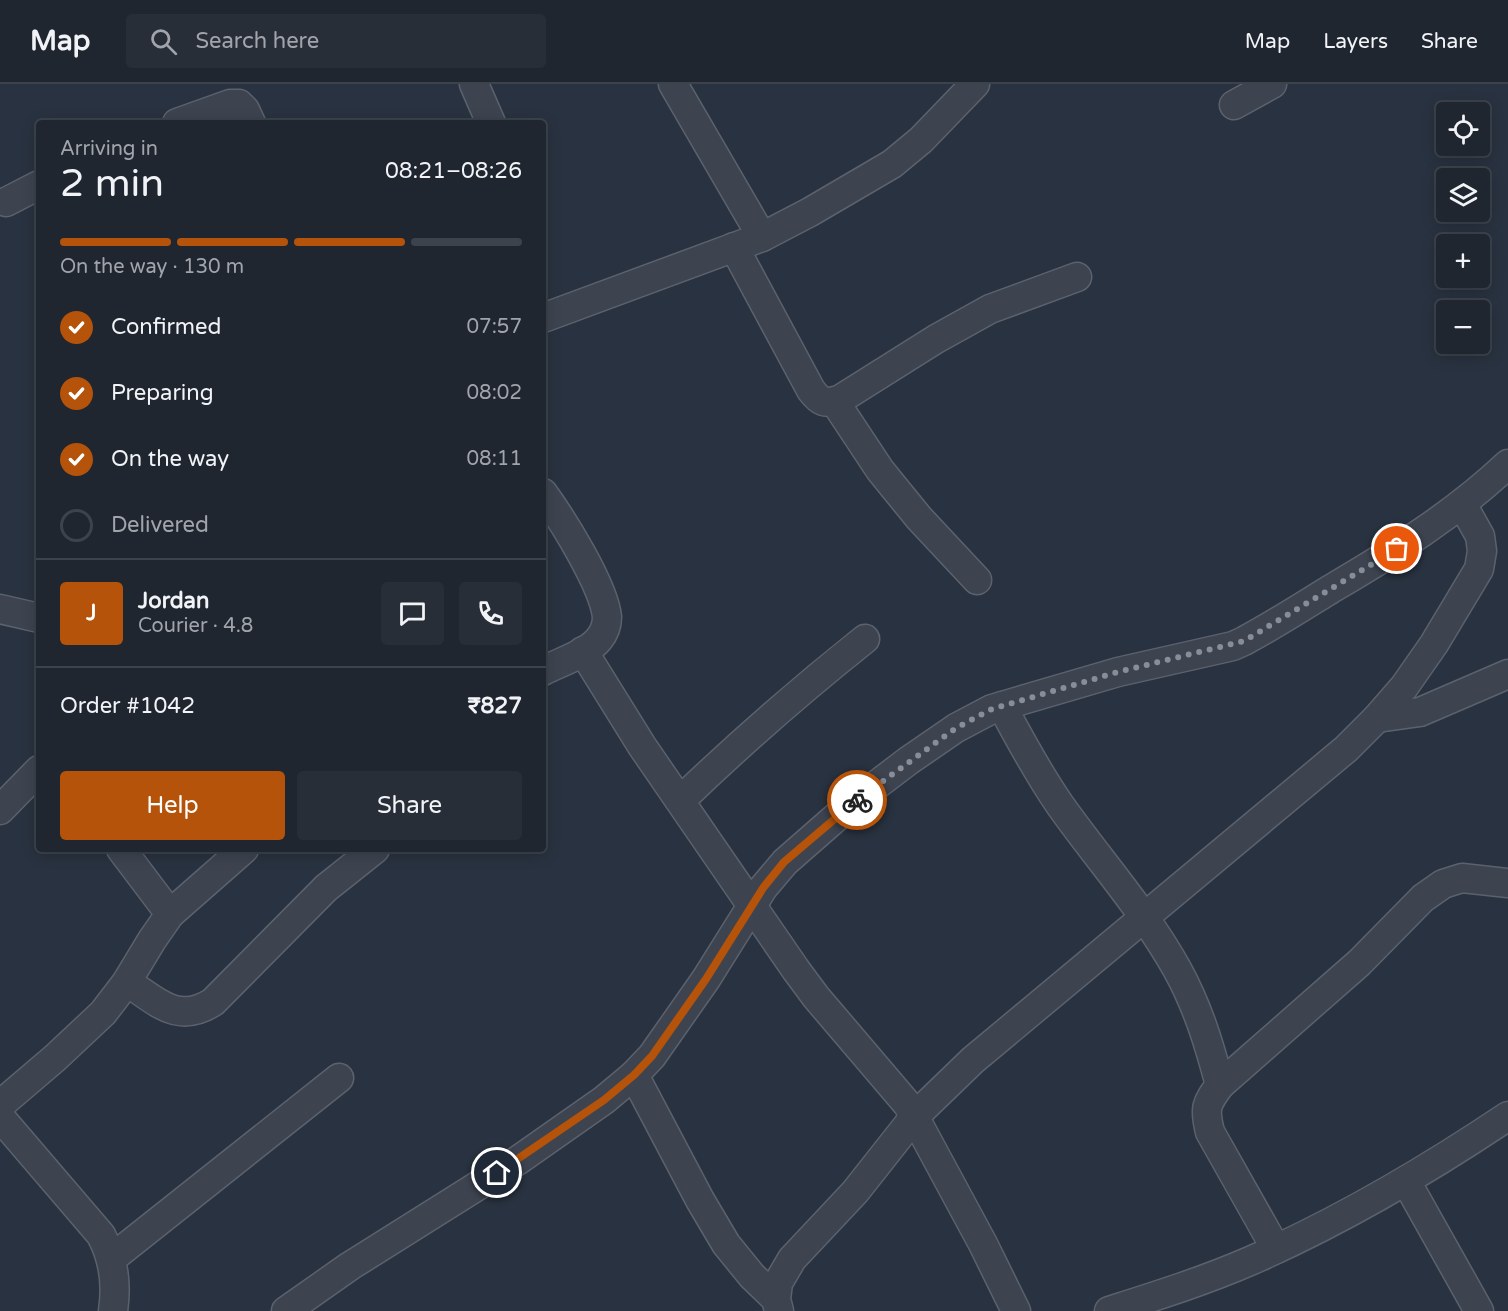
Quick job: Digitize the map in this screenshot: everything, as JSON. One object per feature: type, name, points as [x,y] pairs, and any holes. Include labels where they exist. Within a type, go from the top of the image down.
[{"type":"street","points":[[474,84],[490,120]]},
{"type":"street","points":[[673,84],[762,237]]},
{"type":"street","points":[[546,317],[762,237],[810,212],[892,164],[921,140],[975,84]]},
{"type":"street","points":[[1234,105],[1272,84]]},
{"type":"street","points":[[185,120],[230,104],[239,104],[250,120]]},
{"type":"street","points":[[6,202],[36,187]]},
{"type":"street","points":[[734,247],[811,390],[824,403],[835,402],[936,339],[990,309],[1077,277]]},
{"type":"street","points":[[835,402],[880,470],[919,518],[977,580]]},
{"type":"street","points":[[286,1311],[350,1266],[517,1161],[604,1100],[634,1075],[652,1056],[706,979],[752,904],[784,862],[849,806],[956,728],[1002,706],[1118,672],[1244,641],[1379,561],[1434,525],[1508,464]]},
{"type":"street","points":[[546,498],[586,564],[604,603],[607,617],[606,628],[599,640],[583,651],[546,670]]},
{"type":"street","points":[[778,1305],[778,1283],[792,1259],[855,1192],[915,1116],[972,1060],[1346,749],[1404,687],[1434,644],[1479,569],[1482,551],[1480,536],[1462,504]]},
{"type":"street","points":[[2,605],[36,617]]},
{"type":"street","points":[[681,800],[733,749],[866,639]]},
{"type":"street","points":[[583,651],[642,746],[816,997],[900,1094],[915,1116],[1016,1311]]},
{"type":"street","points":[[1377,718],[1420,712],[1508,674]]},
{"type":"street","points":[[1002,706],[1035,767],[1060,804],[1145,916],[1178,970],[1204,1028],[1220,1085]]},
{"type":"street","points":[[0,810],[36,773]]},
{"type":"street","points":[[123,852],[170,914]]},
{"type":"street","points":[[0,1105],[55,1059],[103,1013],[127,982],[170,914],[241,852]]},
{"type":"street","points":[[127,982],[167,1008],[182,1013],[199,1011],[213,1002],[326,888],[371,852]]},
{"type":"street","points":[[1276,1249],[1210,1132],[1206,1114],[1208,1102],[1220,1085],[1359,963],[1423,898],[1443,884],[1462,878],[1508,883]]},
{"type":"street","points":[[634,1075],[726,1244],[778,1305]]},
{"type":"street","points":[[111,1258],[339,1078]]},
{"type":"street","points":[[1109,1311],[1174,1290],[1276,1249],[1406,1181],[1508,1116]]},
{"type":"street","points":[[0,1117],[101,1234],[111,1258],[114,1273],[113,1311]]},
{"type":"street","points":[[1406,1181],[1479,1311]]},
{"type":"way so far","points":[[857,800],[956,728],[992,709],[1148,664],[1233,646],[1397,549]]},
{"type":"route","points":[[497,1173],[604,1100],[634,1075],[652,1056],[706,979],[763,888],[784,862],[857,800]]}]
